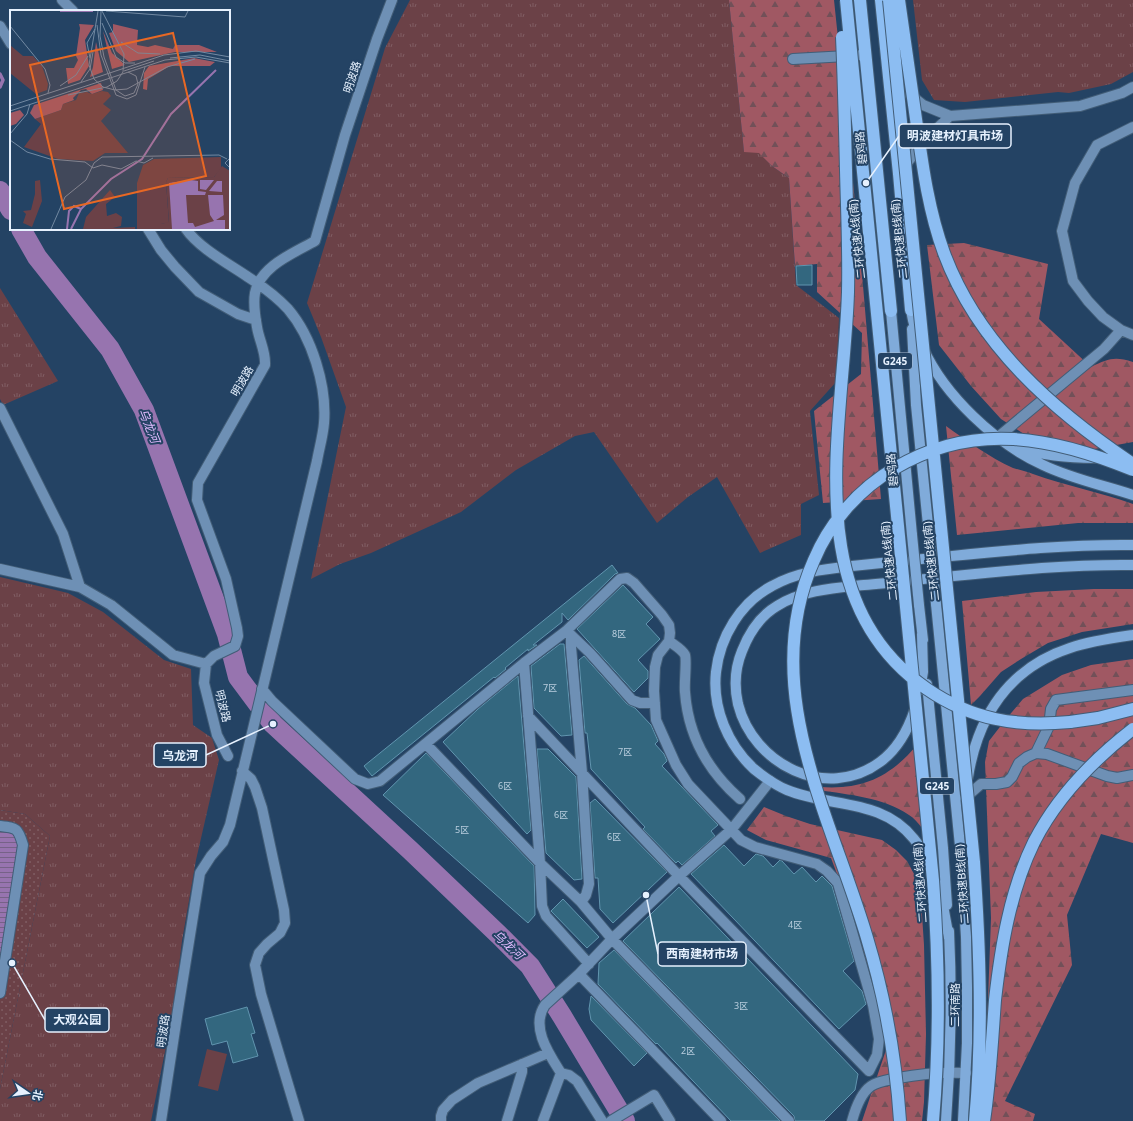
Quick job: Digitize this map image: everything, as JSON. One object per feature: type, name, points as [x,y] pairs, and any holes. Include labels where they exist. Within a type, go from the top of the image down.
[{"type":"highway","points":[[841,0],[848,264],[847,322],[837,449],[836,494],[842,557],[854,597],[867,624],[896,662],[910,676],[930,691],[962,708],[996,720],[1019,724],[1057,723],[1084,720],[1133,709]]},
{"type":"highway","name":"二环快速A线(南)","points":[[846,0],[934,886],[938,1015],[937,1072],[933,1121]]},
{"type":"highway","name":"碧鸡路","points":[[860,0],[891,311]]},
{"type":"highway","name":"G245","points":[[881,0],[911,310]]},
{"type":"highway","name":"二环快速B线(南)","points":[[889,0],[974,862],[979,937],[980,987],[979,1074],[975,1121]]},
{"type":"highway","points":[[899,0],[920,149],[928,193],[935,224],[945,254],[963,296],[997,346],[1022,374],[1072,419],[1133,464]]},
{"type":"highway","points":[[900,1121],[893,1052],[878,976],[859,910],[816,789],[799,722],[793,656],[797,611],[802,590],[817,552],[837,519],[862,492],[882,476],[924,453],[957,443],[990,439],[1014,439],[1058,445],[1084,452],[1133,470]]},
{"type":"highway","points":[[984,1121],[990,1076],[1001,954],[1012,905],[1025,863],[1042,828],[1070,789],[1103,754],[1133,728]]},
{"type":"main road","points":[[911,310],[917,335],[937,372],[954,395],[984,425],[1024,455],[1052,469],[1076,478],[1133,495]]},
{"type":"main road","name":"G245","points":[[911,310],[916,405],[963,889]]},
{"type":"main road","name":"碧鸡路","points":[[891,311],[942,842],[949,938]]},
{"type":"main road","points":[[1001,439],[1035,453],[1066,458],[1133,456]]},
{"type":"main road","points":[[949,938],[944,911],[931,868],[923,852],[905,829],[895,821],[873,810],[787,790],[770,781],[755,770],[731,740],[721,716],[715,677],[720,650],[725,637],[738,615],[754,597],[773,585],[793,576],[835,568],[1046,547],[1133,545]]},
{"type":"main road","points":[[922,634],[923,672],[917,705],[912,719],[906,732],[890,754],[870,769],[846,777],[820,778],[806,775],[786,767],[777,761],[761,747],[748,730],[740,710],[736,689],[736,673],[739,656],[749,635],[761,619],[774,608],[790,599],[831,589],[925,579],[1047,567],[1133,565]]},
{"type":"main road","points":[[963,889],[963,828],[965,798],[970,767],[974,748],[981,729],[1000,696],[1029,668],[1048,657],[1070,648],[1095,641],[1133,635]]},
{"type":"main road","name":"二环南路","points":[[963,889],[968,1015],[963,1121]]},
{"type":"main road","name":"二环南路","points":[[946,1121],[951,987],[949,938]]},
{"type":"street","name":"明波路","points":[[228,756],[217,735],[204,683],[206,664],[214,656],[235,646],[238,636],[226,579],[197,500],[198,483],[265,366],[266,358],[257,328],[254,300],[255,292],[264,274],[273,265],[315,241],[345,134],[377,39],[392,0]]},
{"type":"street","points":[[0,26],[10,42]]},
{"type":"street","points":[[793,59],[865,55]]},
{"type":"street","points":[[889,78],[923,105],[950,116],[1080,106],[1122,93],[1133,87]]},
{"type":"street","points":[[899,174],[925,140],[950,116]]},
{"type":"street","points":[[1133,127],[1097,145],[1075,183],[1062,231],[1073,281],[1088,301],[1103,317],[1121,330],[1133,335]]},
{"type":"street","points":[[149,230],[175,267],[199,292],[238,314],[256,320]]},
{"type":"street","points":[[187,230],[204,247],[259,284],[288,310],[306,336],[315,358],[320,378],[324,408],[324,422],[317,461],[242,771],[251,779],[262,808],[284,910],[285,923],[280,933],[259,953],[256,965],[261,994],[299,1121]]},
{"type":"street","points":[[1001,439],[1006,432],[1104,349],[1121,330]]},
{"type":"street","points":[[0,408],[63,534],[80,587]]},
{"type":"street","points":[[0,569],[80,587],[111,605],[173,655],[206,664]]},
{"type":"street","points":[[262,691],[355,778],[368,784],[380,781],[524,663],[568,633],[620,579],[627,578],[634,583],[669,625],[670,633],[668,641],[658,655],[655,667],[654,691],[656,720],[676,765],[688,784],[741,840],[817,864],[827,870],[838,884],[874,1005],[879,1039],[877,1055],[869,1071],[679,876],[528,716]]},
{"type":"street","points":[[568,633],[590,653],[632,700],[640,703],[655,703]]},
{"type":"street","points":[[568,633],[571,647],[582,773],[589,884],[586,895],[580,902]]},
{"type":"street","points":[[668,641],[685,655],[686,701],[692,730],[697,743],[715,774],[729,790],[740,799]]},
{"type":"street","points":[[524,663],[542,906],[546,916],[589,964]]},
{"type":"street","points":[[1036,753],[1049,726],[1051,709],[1056,700],[1133,690]]},
{"type":"street","points":[[426,744],[540,863],[580,902],[612,939],[789,1121]]},
{"type":"street","points":[[965,798],[982,784],[1007,782],[1012,777],[1019,763],[1036,753],[1048,754],[1107,776],[1117,778],[1133,775]]},
{"type":"street","name":"明波路","points":[[161,1121],[200,874],[211,856],[223,842],[230,825],[242,771]]},
{"type":"street","points":[[602,1121],[577,1080],[569,1075],[561,1073],[548,1053],[539,1030],[540,1011],[589,964],[612,939],[732,829],[770,781]]},
{"type":"street","points":[[0,826],[12,828],[19,832],[23,844],[0,993]]},
{"type":"street","points":[[576,977],[721,1121]]},
{"type":"street","points":[[441,1121],[443,1110],[452,1100],[478,1083],[548,1053]]},
{"type":"street","points":[[507,1121],[522,1072],[522,1064]]},
{"type":"street","points":[[852,1121],[864,1094],[871,1086],[883,1081],[915,1075],[949,1072],[966,1073]]},
{"type":"street","points":[[543,1121],[561,1073]]},
{"type":"street","points":[[611,1121],[654,1095],[670,1121]]},
{"type":"green space","points":[[410,0],[729,0],[744,152],[759,152],[772,166],[789,178],[796,285],[839,318],[836,382],[810,411],[819,495],[801,504],[801,535],[760,553],[717,477],[688,497],[657,523],[594,432],[575,436],[516,470],[461,512],[371,553],[340,564],[311,579],[346,407],[307,303],[385,48]]},
{"type":"green space","points":[[729,0],[834,0],[860,250],[881,499],[823,503],[814,411],[861,374],[862,333],[817,292],[817,264],[795,266],[789,178],[772,166],[759,153],[744,152]]},
{"type":"green space","points":[[913,0],[1133,0],[1133,72],[1111,84],[1069,93],[1058,92],[965,102],[934,100],[922,80]]},
{"type":"green space","points":[[964,243],[1048,264],[1039,319],[1091,367],[1111,359],[1121,359],[1133,362],[1133,442],[1089,450],[1027,436],[1001,419],[971,386],[939,345],[927,245]]},
{"type":"green space","points":[[0,288],[58,381],[3,405],[0,399]]},
{"type":"green space","points":[[946,426],[987,454],[1013,468],[1133,504],[1133,523],[1078,523],[957,535]]},
{"type":"green space","points":[[0,577],[68,593],[103,612],[164,660],[191,669],[193,725],[212,738],[219,760],[196,860],[182,941],[174,1007],[151,1121],[0,1121],[0,1089],[50,836],[25,814],[0,810]]},
{"type":"green space","points":[[1094,589],[1133,589],[1133,624],[1082,632],[1048,643],[1001,672],[971,705],[962,601],[1036,592]]},
{"type":"green space","points":[[1133,659],[1133,843],[1101,834],[1067,915],[1072,965],[1005,1101],[1035,1114],[1033,1121],[983,1121],[991,918],[985,762],[989,741],[1023,699],[1062,675],[1091,665]]},
{"type":"green space","points":[[916,746],[922,828],[911,816],[888,804],[854,795],[819,790],[820,787],[848,786],[873,780],[885,774],[906,757]]},
{"type":"green space","points":[[764,807],[810,824],[882,840],[896,850],[907,861],[920,885],[924,945],[926,1034],[922,1121],[862,1121],[887,1047],[858,930],[831,858],[766,840],[747,830]]},
{"type":"green space","points":[[0,810],[25,814],[50,836],[0,1089]]},
{"type":"green space","points":[[207,1049],[227,1054],[218,1091],[198,1086]]},
{"type":"shaded area","points":[[0,831],[12,833],[18,843],[0,964]]},
{"type":"building","points":[[812,265],[812,285],[797,285],[796,266]]},
{"type":"building","points":[[612,565],[618,573],[615,574],[568,620],[562,613],[562,622],[533,645],[537,645],[528,651],[528,649],[495,678],[494,677],[372,776],[364,766]]},
{"type":"building","points":[[623,585],[653,617],[646,624],[660,639],[638,660],[648,671],[648,678],[634,692],[577,629]]},
{"type":"building","points":[[560,644],[564,644],[572,735],[561,736],[534,708],[531,666]]},
{"type":"building","points":[[584,656],[627,704],[635,708],[651,725],[658,741],[655,744],[664,754],[667,761],[662,766],[718,825],[711,831],[715,836],[682,865],[678,861],[676,863],[643,829],[645,827],[591,769],[587,733],[585,733],[579,660]]},
{"type":"building","points":[[518,676],[531,830],[527,834],[443,742],[478,709]]},
{"type":"building","points":[[537,749],[548,749],[576,777],[582,879],[574,880],[546,853]]},
{"type":"building","points":[[426,753],[534,866],[535,915],[528,923],[383,795]]},
{"type":"building","points":[[595,799],[667,872],[613,923],[600,909],[598,878],[595,878],[590,803]]},
{"type":"building","points":[[724,845],[744,866],[756,854],[763,856],[773,867],[780,860],[782,861],[794,874],[802,867],[816,882],[822,876],[832,886],[854,961],[843,971],[862,991],[866,1004],[839,1029],[691,874]]},
{"type":"building","points":[[679,887],[858,1074],[855,1090],[824,1121],[795,1121],[794,1116],[623,941]]},
{"type":"building","points":[[563,899],[599,937],[587,948],[551,911]]},
{"type":"building","points":[[614,950],[780,1121],[731,1121],[657,1043],[656,1044],[598,984],[599,963]]},
{"type":"building","points":[[591,996],[647,1053],[634,1066],[591,1020],[589,1009]]},
{"type":"building","points":[[247,1007],[255,1033],[251,1034],[258,1056],[233,1063],[227,1041],[212,1045],[205,1019]]},
{"type":"waterway","points":[[0,74],[3,80],[0,87]]},
{"type":"waterway","name":"乌龙河","points":[[0,191],[10,208]]},
{"type":"waterway","name":"乌龙河","points":[[22,230],[37,257],[110,349],[144,410],[227,634],[238,677],[273,724],[410,850],[530,966],[625,1121]]},
{"type":"place","name":"明波建材灯具市场","points":[[866,183]]},
{"type":"place","name":"乌龙河","points":[[273,724]]},
{"type":"place","name":"西南建材市场","points":[[646,895]]},
{"type":"place","name":"大观公园","points":[[12,963]]}]
